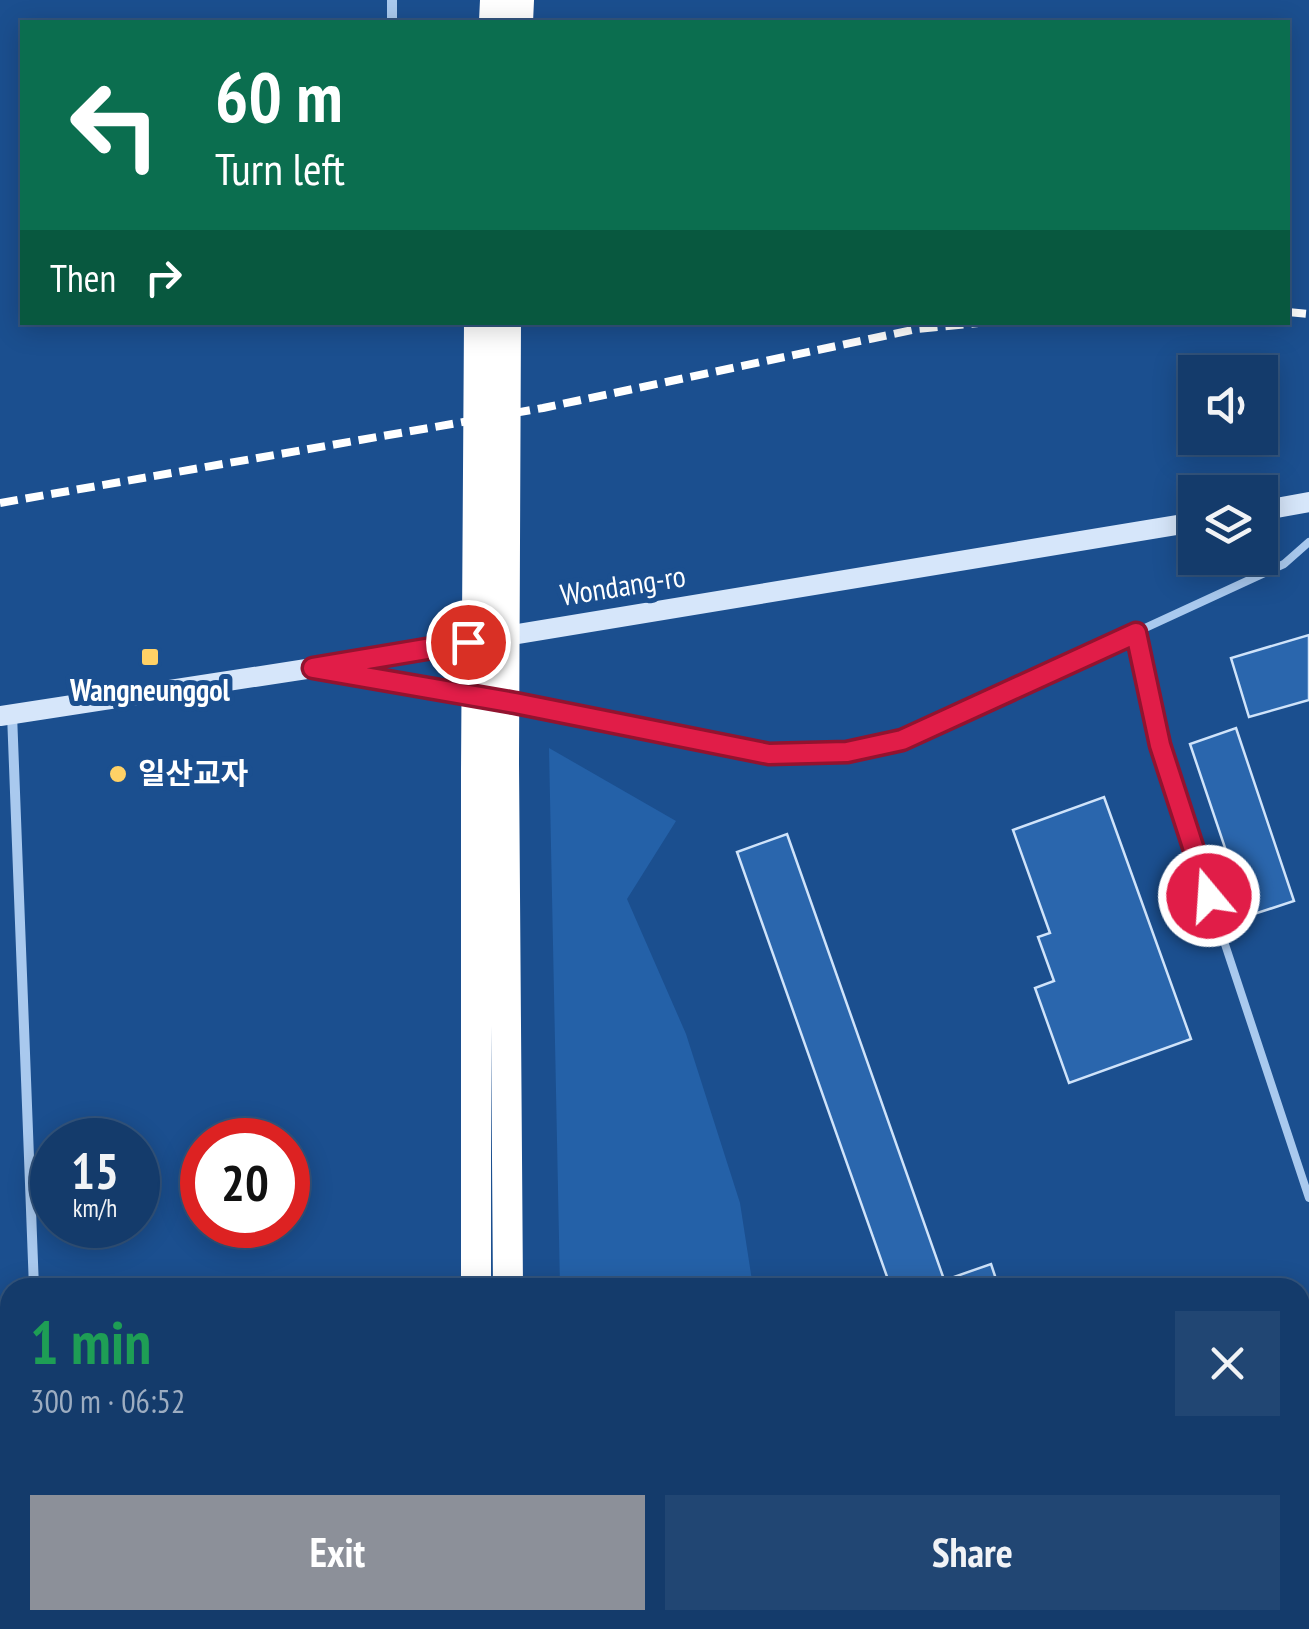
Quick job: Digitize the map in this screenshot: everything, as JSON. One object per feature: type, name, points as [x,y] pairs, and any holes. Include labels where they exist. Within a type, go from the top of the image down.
[{"type":"highway","points":[[479,325],[508,1278]]},
{"type":"highway","points":[[476,1278],[506,325]]},
{"type":"main road","points":[[1278,508],[1309,502]]},
{"type":"main road","name":"Wondang-ro","points":[[6,714],[313,668],[1178,525]]},
{"type":"street","points":[[6,714],[34,1278]]},
{"type":"lane","points":[[497,700],[769,754],[847,752],[902,740],[1284,564],[1309,542]]},
{"type":"lane","points":[[1136,633],[1160,745],[1309,1198]]},
{"type":"lane","points":[[313,668],[478,696]]},
{"type":"shaded area","points":[[549,748],[676,821],[627,899],[686,1034],[740,1203],[752,1278],[560,1278]]},
{"type":"building","points":[[1309,635],[1309,700],[1249,717],[1231,658]]},
{"type":"building","points":[[1236,728],[1294,901],[1248,916],[1190,744]]},
{"type":"building","points":[[1104,797],[1191,1039],[1069,1083],[1035,988],[1054,981],[1038,937],[1050,933],[1013,830]]},
{"type":"building","points":[[787,834],[943,1278],[887,1278],[737,852]]},
{"type":"building","points":[[991,1264],[996,1278],[951,1278]]},
{"type":"railway","points":[[1290,312],[1309,314]]},
{"type":"railway","points":[[0,503],[543,408],[917,329],[958,325]]},
{"type":"place","name":"Wangneunggol","points":[[150,657]]},
{"type":"place","name":"일산교자","points":[[118,774]]},
{"type":"route","points":[[468,642],[313,668],[515,703],[769,754],[847,752],[902,740],[1136,633],[1160,745],[1209,896]]}]
